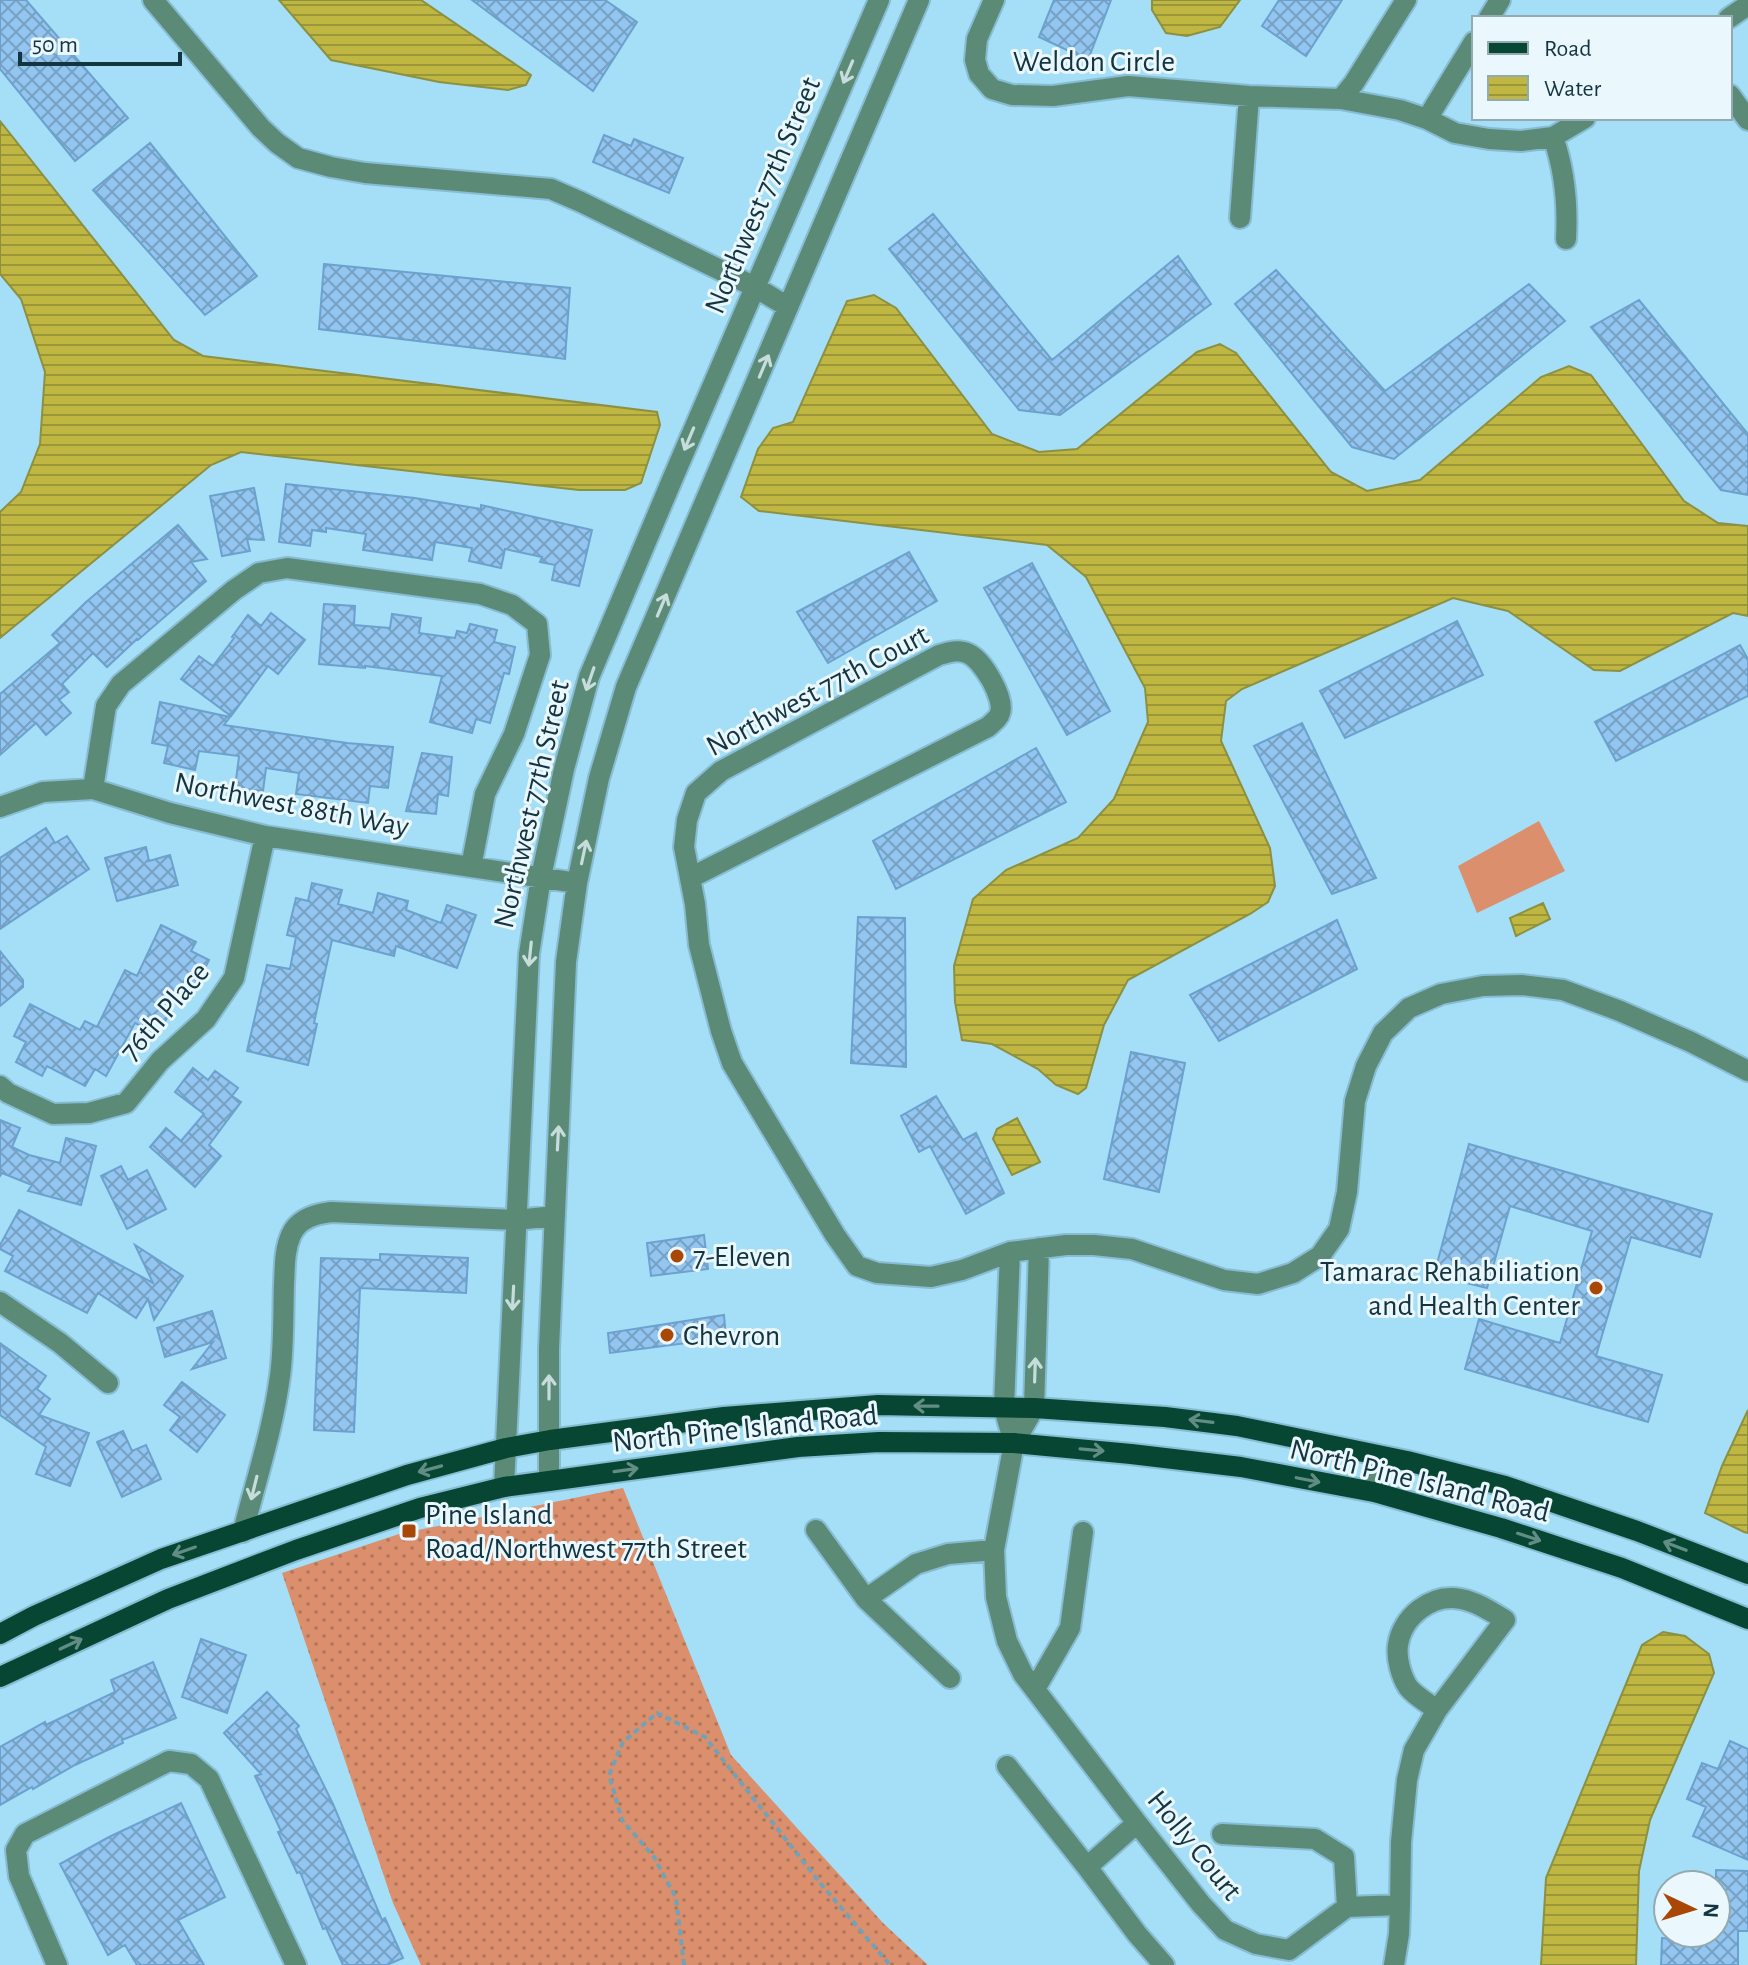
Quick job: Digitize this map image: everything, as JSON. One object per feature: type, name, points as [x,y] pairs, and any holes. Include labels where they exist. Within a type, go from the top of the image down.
[{"type":"main road","name":"North Pine Island Road","points":[[0,1634],[161,1559],[407,1475],[506,1448],[724,1417],[878,1405],[1034,1408],[1165,1417],[1237,1426],[1505,1486],[1637,1531],[1748,1574]]},
{"type":"main road","name":"North Pine Island Road","points":[[0,1677],[168,1599],[296,1550],[420,1508],[504,1487],[798,1447],[879,1442],[1014,1443],[1241,1467],[1374,1492],[1501,1528],[1622,1568],[1748,1619]]},
{"type":"street","points":[[153,0],[261,128],[298,158],[365,173],[551,189],[755,287],[788,307]]},
{"type":"street","name":"Northwest 77th Street","points":[[504,1487],[529,954],[541,877],[564,769],[589,677],[879,0]]},
{"type":"street","name":"Weldon Circle","points":[[994,0],[977,39],[975,60],[979,74],[992,89],[1012,95],[1053,96],[1128,86],[1249,96],[1341,99],[1400,110],[1455,133],[1521,141],[1553,137],[1582,120]]},
{"type":"street","points":[[1341,99],[1406,0]]},
{"type":"street","name":"Northwest 77th Street","points":[[549,1481],[549,1349],[566,962],[577,883],[599,778],[626,687],[788,307],[913,1]]},
{"type":"street","points":[[1427,119],[1472,45]]},
{"type":"street","points":[[1240,218],[1249,96]]},
{"type":"street","points":[[1732,98],[1748,120]]},
{"type":"street","points":[[1553,137],[1565,179],[1568,214],[1566,239]]},
{"type":"street","points":[[93,789],[106,706],[121,684],[234,590],[259,573],[287,568],[480,594],[512,605],[537,624],[540,655],[514,734],[485,794],[471,867]]},
{"type":"street","name":"Northwest 77th Court","points":[[690,878],[988,727],[1000,716],[1002,702],[981,663],[968,654],[955,651],[939,655],[721,771],[696,793],[687,820],[684,847],[699,945],[732,1063],[835,1235],[857,1266],[877,1273],[931,1277],[962,1270],[1010,1252],[1094,1245],[1132,1249],[1224,1280],[1258,1284],[1293,1273],[1320,1256],[1339,1229],[1347,1192],[1355,1101],[1366,1066],[1383,1033],[1409,1008],[1441,994],[1483,986],[1522,985],[1563,990],[1691,1042],[1748,1071]]},
{"type":"street","name":"Northwest 88th Way","points":[[0,807],[43,792],[93,789],[170,813],[265,836],[577,883]]},
{"type":"street","name":"76th Place","points":[[0,1086],[8,1093],[53,1114],[89,1113],[126,1103],[160,1061],[206,1019],[234,978],[265,836]]},
{"type":"street","points":[[243,1532],[274,1409],[280,1373],[285,1259],[291,1234],[298,1225],[319,1213],[331,1212],[516,1220],[555,1216]]},
{"type":"street","points":[[1014,1443],[1034,1408],[1039,1248]]},
{"type":"street","points":[[1010,1252],[1004,1408],[1014,1443]]},
{"type":"street","points":[[0,1302],[60,1343],[108,1383]]},
{"type":"street","name":"Holly Court","points":[[1014,1443],[994,1550],[996,1597],[1007,1641],[1023,1674],[1137,1823],[1225,1930],[1289,1957],[1347,1907]]},
{"type":"street","points":[[1374,1492],[1380,1456]]},
{"type":"street","points":[[816,1530],[866,1599],[950,1678]]},
{"type":"street","points":[[1035,1689],[1070,1628],[1083,1532]]},
{"type":"street","points":[[866,1599],[916,1564],[948,1554],[994,1550]]},
{"type":"street","points":[[1394,1965],[1399,1934],[1401,1842],[1407,1780],[1414,1750],[1437,1710],[1505,1620],[1459,1598],[1436,1600],[1419,1609],[1406,1623],[1397,1647],[1401,1672],[1409,1689],[1437,1710]]},
{"type":"street","points":[[57,1965],[19,1876],[16,1850],[25,1834],[169,1761],[191,1764],[209,1779],[296,1965]]},
{"type":"street","points":[[1007,1766],[1164,1965]]},
{"type":"street","points":[[1087,1867],[1137,1823]]},
{"type":"street","points":[[1222,1834],[1315,1839],[1344,1857],[1347,1907],[1400,1905]]},
{"type":"path","points":[[684,1965],[676,1898],[654,1857],[622,1820],[609,1775],[623,1742],[657,1713],[705,1737],[821,1884],[890,1965]]},
{"type":"shaded area","points":[[1539,821],[1565,871],[1477,913],[1458,866]]},
{"type":"shaded area","points":[[623,1488],[731,1755],[883,1923],[928,1965],[421,1965],[393,1903],[282,1573],[399,1534]]},
{"type":"water","points":[[279,0],[421,0],[531,75],[526,85],[508,90],[439,82],[331,60]]},
{"type":"water","points":[[1152,0],[1240,0],[1220,27],[1187,36],[1166,33],[1152,10]]},
{"type":"water","points":[[0,121],[174,340],[203,356],[657,412],[660,425],[641,483],[625,490],[579,490],[241,452],[211,465],[0,638],[0,512],[21,492],[40,444],[45,372],[21,299],[0,274]]},
{"type":"water","points":[[874,295],[896,308],[992,434],[1039,452],[1077,449],[1197,352],[1220,344],[1236,353],[1331,472],[1367,491],[1420,480],[1541,377],[1569,366],[1591,375],[1684,501],[1718,523],[1748,526],[1748,616],[1733,613],[1620,671],[1594,670],[1508,611],[1453,598],[1242,689],[1226,701],[1221,741],[1270,848],[1275,886],[1268,902],[1250,914],[1128,980],[1104,1025],[1086,1088],[1078,1094],[1056,1085],[1038,1069],[992,1044],[962,1040],[955,1002],[954,966],[973,899],[1006,870],[1078,838],[1114,799],[1148,722],[1145,688],[1086,577],[1047,545],[759,511],[741,497],[758,449],[773,428],[793,422],[847,301]]},
{"type":"water","points":[[1543,903],[1550,919],[1516,936],[1510,918]]},
{"type":"water","points":[[1017,1118],[1040,1162],[1012,1175],[993,1139],[997,1129]]},
{"type":"water","points":[[1748,1410],[1748,1533],[1705,1513],[1722,1466]]},
{"type":"water","points":[[1663,1632],[1685,1636],[1709,1654],[1714,1673],[1650,1820],[1639,1871],[1636,1965],[1541,1965],[1546,1878],[1642,1645]]},
{"type":"building","points":[[0,0],[26,0],[128,118],[75,161],[0,69]]},
{"type":"building","points":[[472,0],[605,0],[637,22],[593,91]]},
{"type":"building","points":[[1054,0],[1111,0],[1088,60],[1039,37]]},
{"type":"building","points":[[1279,0],[1342,0],[1306,56],[1262,26]]},
{"type":"building","points":[[604,135],[631,146],[634,139],[683,158],[669,193],[593,162]]},
{"type":"building","points":[[150,143],[257,276],[205,315],[93,190]]},
{"type":"building","points":[[933,214],[1052,360],[1178,256],[1211,304],[1060,415],[1019,410],[889,249]]},
{"type":"building","points":[[324,264],[570,288],[565,359],[319,329]]},
{"type":"building","points":[[1276,270],[1385,391],[1529,284],[1565,321],[1394,459],[1352,447],[1235,304]]},
{"type":"building","points":[[1639,300],[1748,434],[1748,495],[1721,490],[1591,327]]},
{"type":"building","points":[[286,484],[415,498],[481,509],[481,505],[592,530],[579,586],[552,580],[555,565],[540,562],[542,557],[505,549],[501,568],[469,561],[472,548],[435,542],[432,560],[363,550],[366,534],[326,528],[326,532],[312,530],[310,546],[279,542]]},
{"type":"building","points":[[254,488],[264,540],[247,539],[250,551],[222,556],[210,496]]},
{"type":"building","points":[[178,525],[207,559],[191,562],[206,581],[107,667],[93,653],[62,684],[69,692],[59,700],[71,713],[46,735],[36,723],[0,755],[0,694],[60,643],[52,635],[86,602]]},
{"type":"building","points":[[909,552],[937,601],[828,663],[797,612]]},
{"type":"building","points":[[1032,563],[1110,711],[1067,735],[984,588]]},
{"type":"building","points":[[324,604],[355,606],[354,625],[390,628],[392,614],[421,618],[419,633],[455,638],[457,631],[467,633],[470,624],[497,630],[494,642],[515,647],[509,674],[504,673],[490,723],[476,719],[472,733],[430,722],[442,676],[365,666],[319,664]]},
{"type":"building","points":[[271,613],[305,640],[278,674],[268,666],[231,716],[181,679],[199,656],[213,666],[248,615],[261,626]]},
{"type":"building","points":[[1457,621],[1483,675],[1345,738],[1320,691]]},
{"type":"building","points":[[1740,645],[1748,659],[1748,696],[1616,761],[1595,722]]},
{"type":"building","points":[[160,702],[230,717],[224,725],[393,747],[388,788],[370,786],[368,803],[296,794],[299,773],[266,768],[263,791],[235,788],[239,756],[199,751],[195,770],[164,763],[168,746],[152,743]]},
{"type":"building","points":[[1302,723],[1376,878],[1332,894],[1254,746]]},
{"type":"building","points":[[1036,748],[1066,802],[896,889],[873,841]]},
{"type":"building","points":[[422,753],[452,757],[448,796],[438,794],[436,814],[406,811]]},
{"type":"building","points":[[46,828],[55,843],[67,836],[89,869],[0,929],[0,858]]},
{"type":"building","points":[[146,847],[149,861],[170,855],[178,885],[117,901],[105,858]]},
{"type":"building","points":[[312,883],[342,890],[338,904],[373,913],[378,893],[408,901],[406,910],[441,923],[447,905],[476,915],[457,968],[396,946],[394,956],[332,940],[308,1065],[247,1051],[267,965],[290,969],[296,937],[287,935],[296,898],[308,901]]},
{"type":"building","points":[[858,917],[905,918],[906,1067],[851,1063]]},
{"type":"building","points":[[1337,920],[1357,969],[1219,1041],[1190,995]]},
{"type":"building","points":[[161,925],[196,942],[191,951],[209,960],[196,987],[184,981],[165,1022],[149,1014],[143,1027],[135,1023],[106,1076],[95,1069],[85,1086],[47,1066],[42,1076],[16,1062],[26,1042],[14,1036],[30,1004],[80,1030],[85,1021],[97,1027],[125,970],[137,976]]},
{"type":"building","points":[[0,951],[23,980],[23,987],[0,1006]]},
{"type":"building","points":[[1131,1052],[1185,1063],[1159,1192],[1104,1179]]},
{"type":"building","points":[[193,1068],[208,1080],[215,1071],[238,1088],[232,1096],[241,1102],[209,1145],[221,1156],[195,1187],[150,1147],[166,1128],[181,1141],[204,1114],[175,1092]]},
{"type":"building","points":[[936,1096],[963,1140],[976,1133],[1004,1193],[966,1214],[930,1146],[919,1152],[901,1116]]},
{"type":"building","points":[[0,1120],[20,1128],[12,1147],[29,1155],[60,1163],[66,1138],[96,1146],[81,1205],[28,1191],[32,1185],[2,1173],[0,1176]]},
{"type":"building","name":"Tamarac Rehabiliation and Health Center","points":[[1469,1144],[1712,1214],[1700,1257],[1631,1237],[1596,1356],[1662,1375],[1648,1422],[1465,1369],[1479,1319],[1560,1343],[1592,1231],[1510,1206],[1487,1288],[1434,1275]]},
{"type":"building","points":[[121,1166],[128,1180],[147,1170],[166,1209],[127,1229],[101,1176]]},
{"type":"building","points":[[19,1210],[153,1283],[135,1245],[183,1276],[154,1320],[148,1299],[136,1318],[98,1293],[87,1313],[5,1271],[13,1256],[0,1249],[0,1245]]},
{"type":"building","name":"7-Eleven","points":[[704,1235],[708,1269],[651,1276],[647,1243]]},
{"type":"building","points":[[380,1254],[468,1258],[466,1293],[360,1288],[354,1432],[314,1430],[321,1258],[380,1260]]},
{"type":"building","points":[[212,1311],[226,1358],[192,1369],[213,1342],[165,1357],[157,1328]]},
{"type":"building","name":"Chevron","points":[[724,1315],[726,1338],[610,1353],[608,1333]]},
{"type":"building","points":[[0,1343],[46,1376],[37,1389],[50,1399],[39,1415],[89,1433],[70,1486],[36,1474],[46,1447],[0,1415]]},
{"type":"building","points":[[182,1382],[225,1415],[197,1452],[170,1430],[180,1417],[164,1405]]},
{"type":"building","points":[[123,1431],[132,1451],[146,1445],[161,1479],[122,1497],[97,1442]]},
{"type":"building","points":[[201,1639],[246,1655],[227,1713],[182,1697]]},
{"type":"building","points":[[153,1662],[176,1718],[122,1740],[123,1743],[0,1805],[0,1747],[45,1722],[46,1725],[115,1692],[111,1680]]},
{"type":"building","points":[[267,1692],[299,1726],[296,1729],[333,1804],[382,1920],[385,1918],[403,1958],[387,1965],[343,1965],[326,1928],[323,1929],[255,1776],[261,1774],[224,1733]]},
{"type":"building","points":[[1730,1741],[1748,1749],[1748,1860],[1693,1836],[1706,1807],[1687,1799],[1702,1763],[1718,1769]]},
{"type":"building","points":[[181,1803],[225,1897],[178,1920],[204,1965],[137,1965],[125,1945],[108,1955],[60,1864]]},
{"type":"building","points":[[1732,1870],[1748,1871],[1748,1931],[1738,1931],[1738,1965],[1661,1965],[1662,1949],[1732,1949]]},
{"type":"place","name":"7-Eleven","points":[[677,1256]]},
{"type":"place","name":"Tamarac Rehabiliation and Health Center","points":[[1596,1288]]},
{"type":"place","name":"Chevron","points":[[667,1335]]},
{"type":"place","name":"Pine Island Road/Northwest 77th Street","points":[[409,1531]]}]
